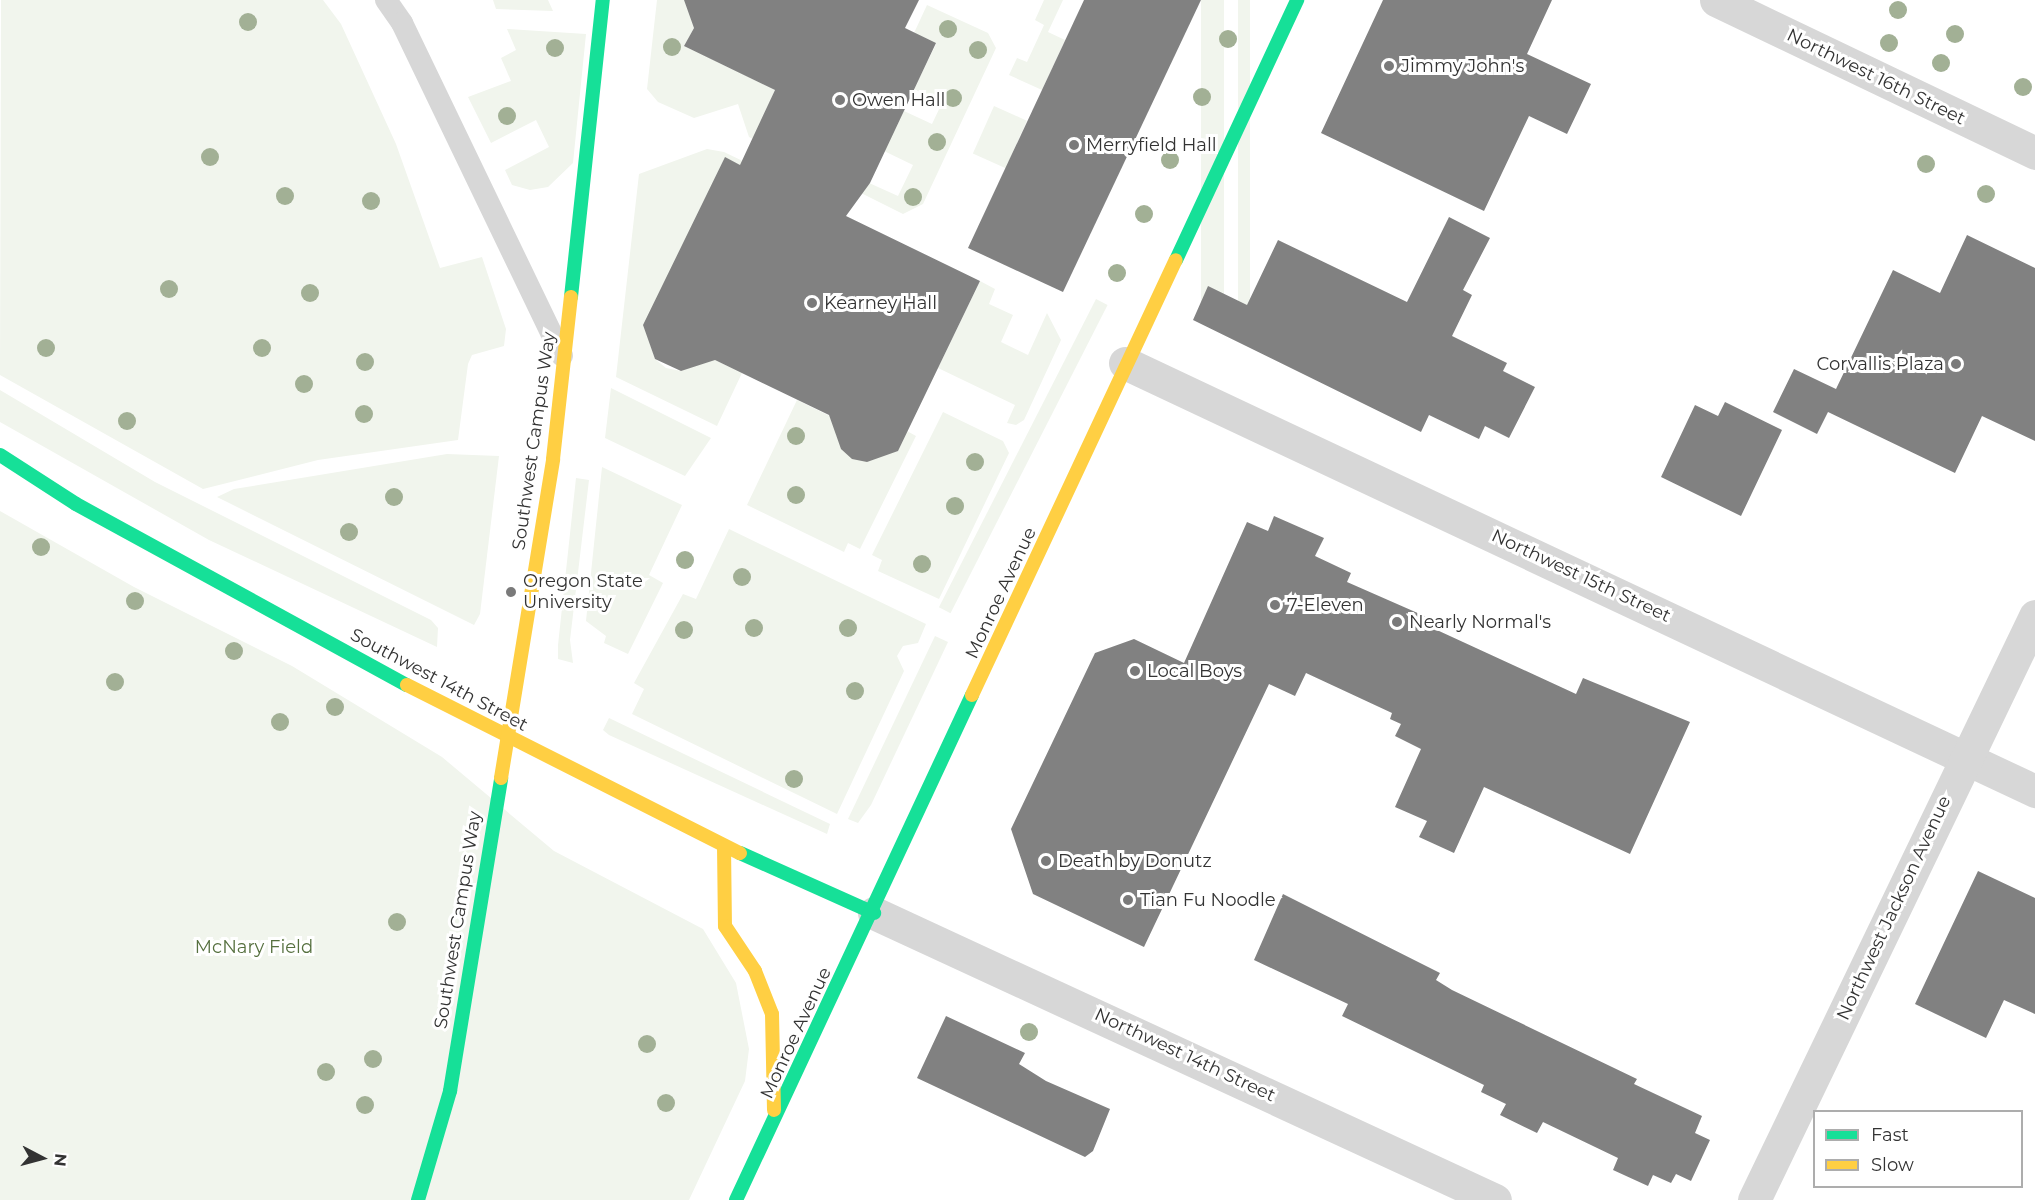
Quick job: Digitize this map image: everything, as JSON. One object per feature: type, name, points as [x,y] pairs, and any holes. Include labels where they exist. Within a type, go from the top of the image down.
[{"type":"street","name":"Southwest Campus Way","points":[[418,1200],[450,1091],[504,736],[553,459],[603,0]]},
{"type":"street","name":"Monroe Avenue","points":[[736,1200],[874,913],[1125,363],[1297,0]]},
{"type":"street","name":"Northwest 16th Street","points":[[1716,0],[2035,153]]},
{"type":"street","name":"Northwest 15th Street","points":[[1125,363],[2035,791]]},
{"type":"street","name":"Southwest 14th Street","points":[[0,454],[76,504],[504,736],[724,846],[874,913]]},
{"type":"street","name":"Northwest Jackson Avenue","points":[[1754,1200],[1965,757],[2035,616]]},
{"type":"street","points":[[724,846],[725,926],[755,972],[772,1014],[777,1047],[774,1122]]},
{"type":"street","name":"Northwest 14th Street","points":[[874,913],[1496,1200]]},
{"type":"lane","points":[[386,0],[402,23],[564,360]]},
{"type":"green space","points":[[1,0],[323,0],[341,24],[396,144],[440,268],[482,257],[506,329],[504,346],[472,355],[468,364],[458,440],[318,460],[203,489],[0,375]]},
{"type":"green space","points":[[493,0],[548,0],[553,11],[496,9]]},
{"type":"green space","points":[[657,0],[684,0],[698,19],[685,46],[775,90],[756,132],[898,196],[913,165],[884,151],[904,111],[932,124],[942,103],[914,89],[936,44],[914,33],[927,5],[988,33],[996,48],[923,204],[903,214],[749,137],[738,104],[694,118],[658,102],[647,89]]},
{"type":"green space","points":[[1044,0],[1063,0],[1048,32],[1065,40],[1042,90],[1009,75],[1017,58],[1027,62],[1044,25],[1035,20]]},
{"type":"green space","points":[[1201,0],[1224,0],[1224,323],[1201,323]]},
{"type":"green space","points":[[1238,0],[1250,0],[1250,310],[1238,310]]},
{"type":"green space","points":[[507,29],[586,34],[573,163],[548,187],[530,190],[512,185],[505,170],[549,147],[536,120],[491,143],[468,97],[511,81],[501,58],[516,50]]},
{"type":"green space","points":[[994,106],[1027,121],[1006,168],[973,154]]},
{"type":"green space","points":[[707,149],[724,152],[782,180],[780,184],[725,158],[644,325],[655,359],[666,368],[681,371],[705,355],[742,373],[717,426],[616,377],[639,174]]},
{"type":"green space","points":[[980,281],[995,289],[989,304],[1013,315],[1001,342],[1028,355],[1047,313],[1061,340],[1024,420],[1016,425],[1007,423],[1015,405],[938,368]]},
{"type":"green space","points":[[1096,299],[1108,305],[951,613],[939,607]]},
{"type":"green space","points":[[611,388],[711,438],[685,476],[605,438]]},
{"type":"green space","points":[[0,390],[155,482],[431,620],[438,628],[437,647],[209,540],[0,422]]},
{"type":"green space","points":[[797,400],[838,420],[836,435],[852,459],[907,431],[916,436],[860,549],[848,543],[844,552],[747,505]]},
{"type":"green space","points":[[943,412],[1003,441],[1009,453],[939,599],[878,571],[882,560],[872,555]]},
{"type":"green space","points":[[447,454],[499,456],[480,614],[474,625],[217,497],[234,489]]},
{"type":"green space","points":[[602,467],[682,505],[649,575],[663,583],[628,654],[604,643],[606,636],[586,621]]},
{"type":"green space","points":[[576,478],[589,480],[570,640],[573,663],[558,659],[558,645]]},
{"type":"green space","name":"McNary Field","points":[[0,511],[134,587],[292,666],[442,757],[554,851],[703,929],[736,983],[749,1049],[745,1081],[689,1200],[0,1200]]},
{"type":"green space","points":[[729,529],[926,624],[918,643],[903,646],[897,656],[904,671],[837,814],[632,714],[644,689],[634,683],[683,594],[696,599]]},
{"type":"green space","points":[[935,636],[948,642],[871,805],[858,823],[848,819]]},
{"type":"green space","points":[[609,718],[830,824],[827,834],[609,735],[603,730]]},
{"type":"building","name":"Kearney Hall","points":[[684,0],[919,0],[905,28],[936,43],[870,183],[846,216],[980,281],[898,451],[867,462],[852,459],[841,449],[829,415],[715,360],[681,371],[655,359],[643,325],[725,157],[740,165],[775,90],[684,46],[694,28]]},
{"type":"building","name":"Merryfield Hall","points":[[1084,0],[1201,0],[1063,292],[968,248]]},
{"type":"building","points":[[1383,0],[1552,0],[1527,54],[1591,84],[1567,134],[1529,116],[1484,211],[1321,133]]},
{"type":"building","points":[[1449,217],[1490,238],[1463,290],[1472,295],[1452,336],[1507,363],[1503,371],[1535,387],[1509,438],[1485,426],[1479,439],[1429,415],[1421,432],[1193,320],[1208,286],[1247,305],[1278,240],[1407,302]]},
{"type":"building","name":"Corvallis Plaza","points":[[1967,235],[2035,268],[2035,441],[1982,416],[1955,473],[1828,412],[1817,434],[1773,412],[1794,369],[1836,389],[1893,270],[1940,293]]},
{"type":"building","points":[[1725,402],[1782,430],[1741,516],[1661,477],[1695,405],[1718,416]]},
{"type":"building","points":[[1274,516],[1324,538],[1315,556],[1351,573],[1347,582],[1429,618],[1426,625],[1576,694],[1583,678],[1690,722],[1630,854],[1484,787],[1454,853],[1419,837],[1427,821],[1395,807],[1421,749],[1395,736],[1401,724],[1390,719],[1392,713],[1306,673],[1295,696],[1269,684],[1144,947],[1033,894],[1011,829],[1095,653],[1134,639],[1184,663],[1247,522],[1268,531]]},
{"type":"building","points":[[1978,871],[2035,898],[2035,1014],[2004,1000],[1986,1038],[1915,1004]]},
{"type":"building","points":[[1283,894],[1440,973],[1436,980],[1452,990],[1637,1079],[1634,1084],[1702,1116],[1695,1133],[1710,1140],[1691,1181],[1676,1174],[1671,1183],[1653,1175],[1648,1186],[1613,1170],[1618,1158],[1543,1122],[1537,1133],[1500,1115],[1506,1104],[1481,1092],[1484,1085],[1342,1016],[1348,1004],[1254,960]]},
{"type":"building","points":[[946,1016],[1025,1053],[1019,1064],[1046,1081],[1110,1109],[1093,1151],[1085,1157],[917,1078]]},
{"type":"traffic: fast","points":[[571,297],[603,0]]},
{"type":"traffic: fast","points":[[1176,260],[1297,0]]},
{"type":"traffic: fast","points":[[0,455],[76,504],[407,685]]},
{"type":"traffic: fast","points":[[736,1200],[972,695]]},
{"type":"traffic: fast","points":[[418,1200],[450,1091],[501,778]]},
{"type":"traffic: fast","points":[[740,853],[874,913]]},
{"type":"traffic: slow","points":[[972,695],[1176,260]]},
{"type":"traffic: slow","points":[[501,778],[553,459],[571,297]]},
{"type":"traffic: slow","points":[[407,685],[740,853]]},
{"type":"traffic: slow","points":[[724,846],[725,926],[755,971],[772,1014],[774,1110]]},
{"type":"place","name":"Jimmy John's","points":[[1389,66]]},
{"type":"place","name":"Owen Hall","points":[[840,100]]},
{"type":"place","name":"Merryfield Hall","points":[[1074,145]]},
{"type":"place","name":"Kearney Hall","points":[[812,303]]},
{"type":"place","name":"Corvallis Plaza","points":[[1956,364]]},
{"type":"place","name":"Oregon State University","points":[[511,592]]},
{"type":"place","name":"7-Eleven","points":[[1275,605]]},
{"type":"place","name":"Nearly Normal's","points":[[1397,622]]},
{"type":"place","name":"Local Boys","points":[[1135,671]]},
{"type":"place","name":"Death by Donutz","points":[[1046,861]]},
{"type":"place","name":"Tian Fu Noodle","points":[[1128,900]]}]
